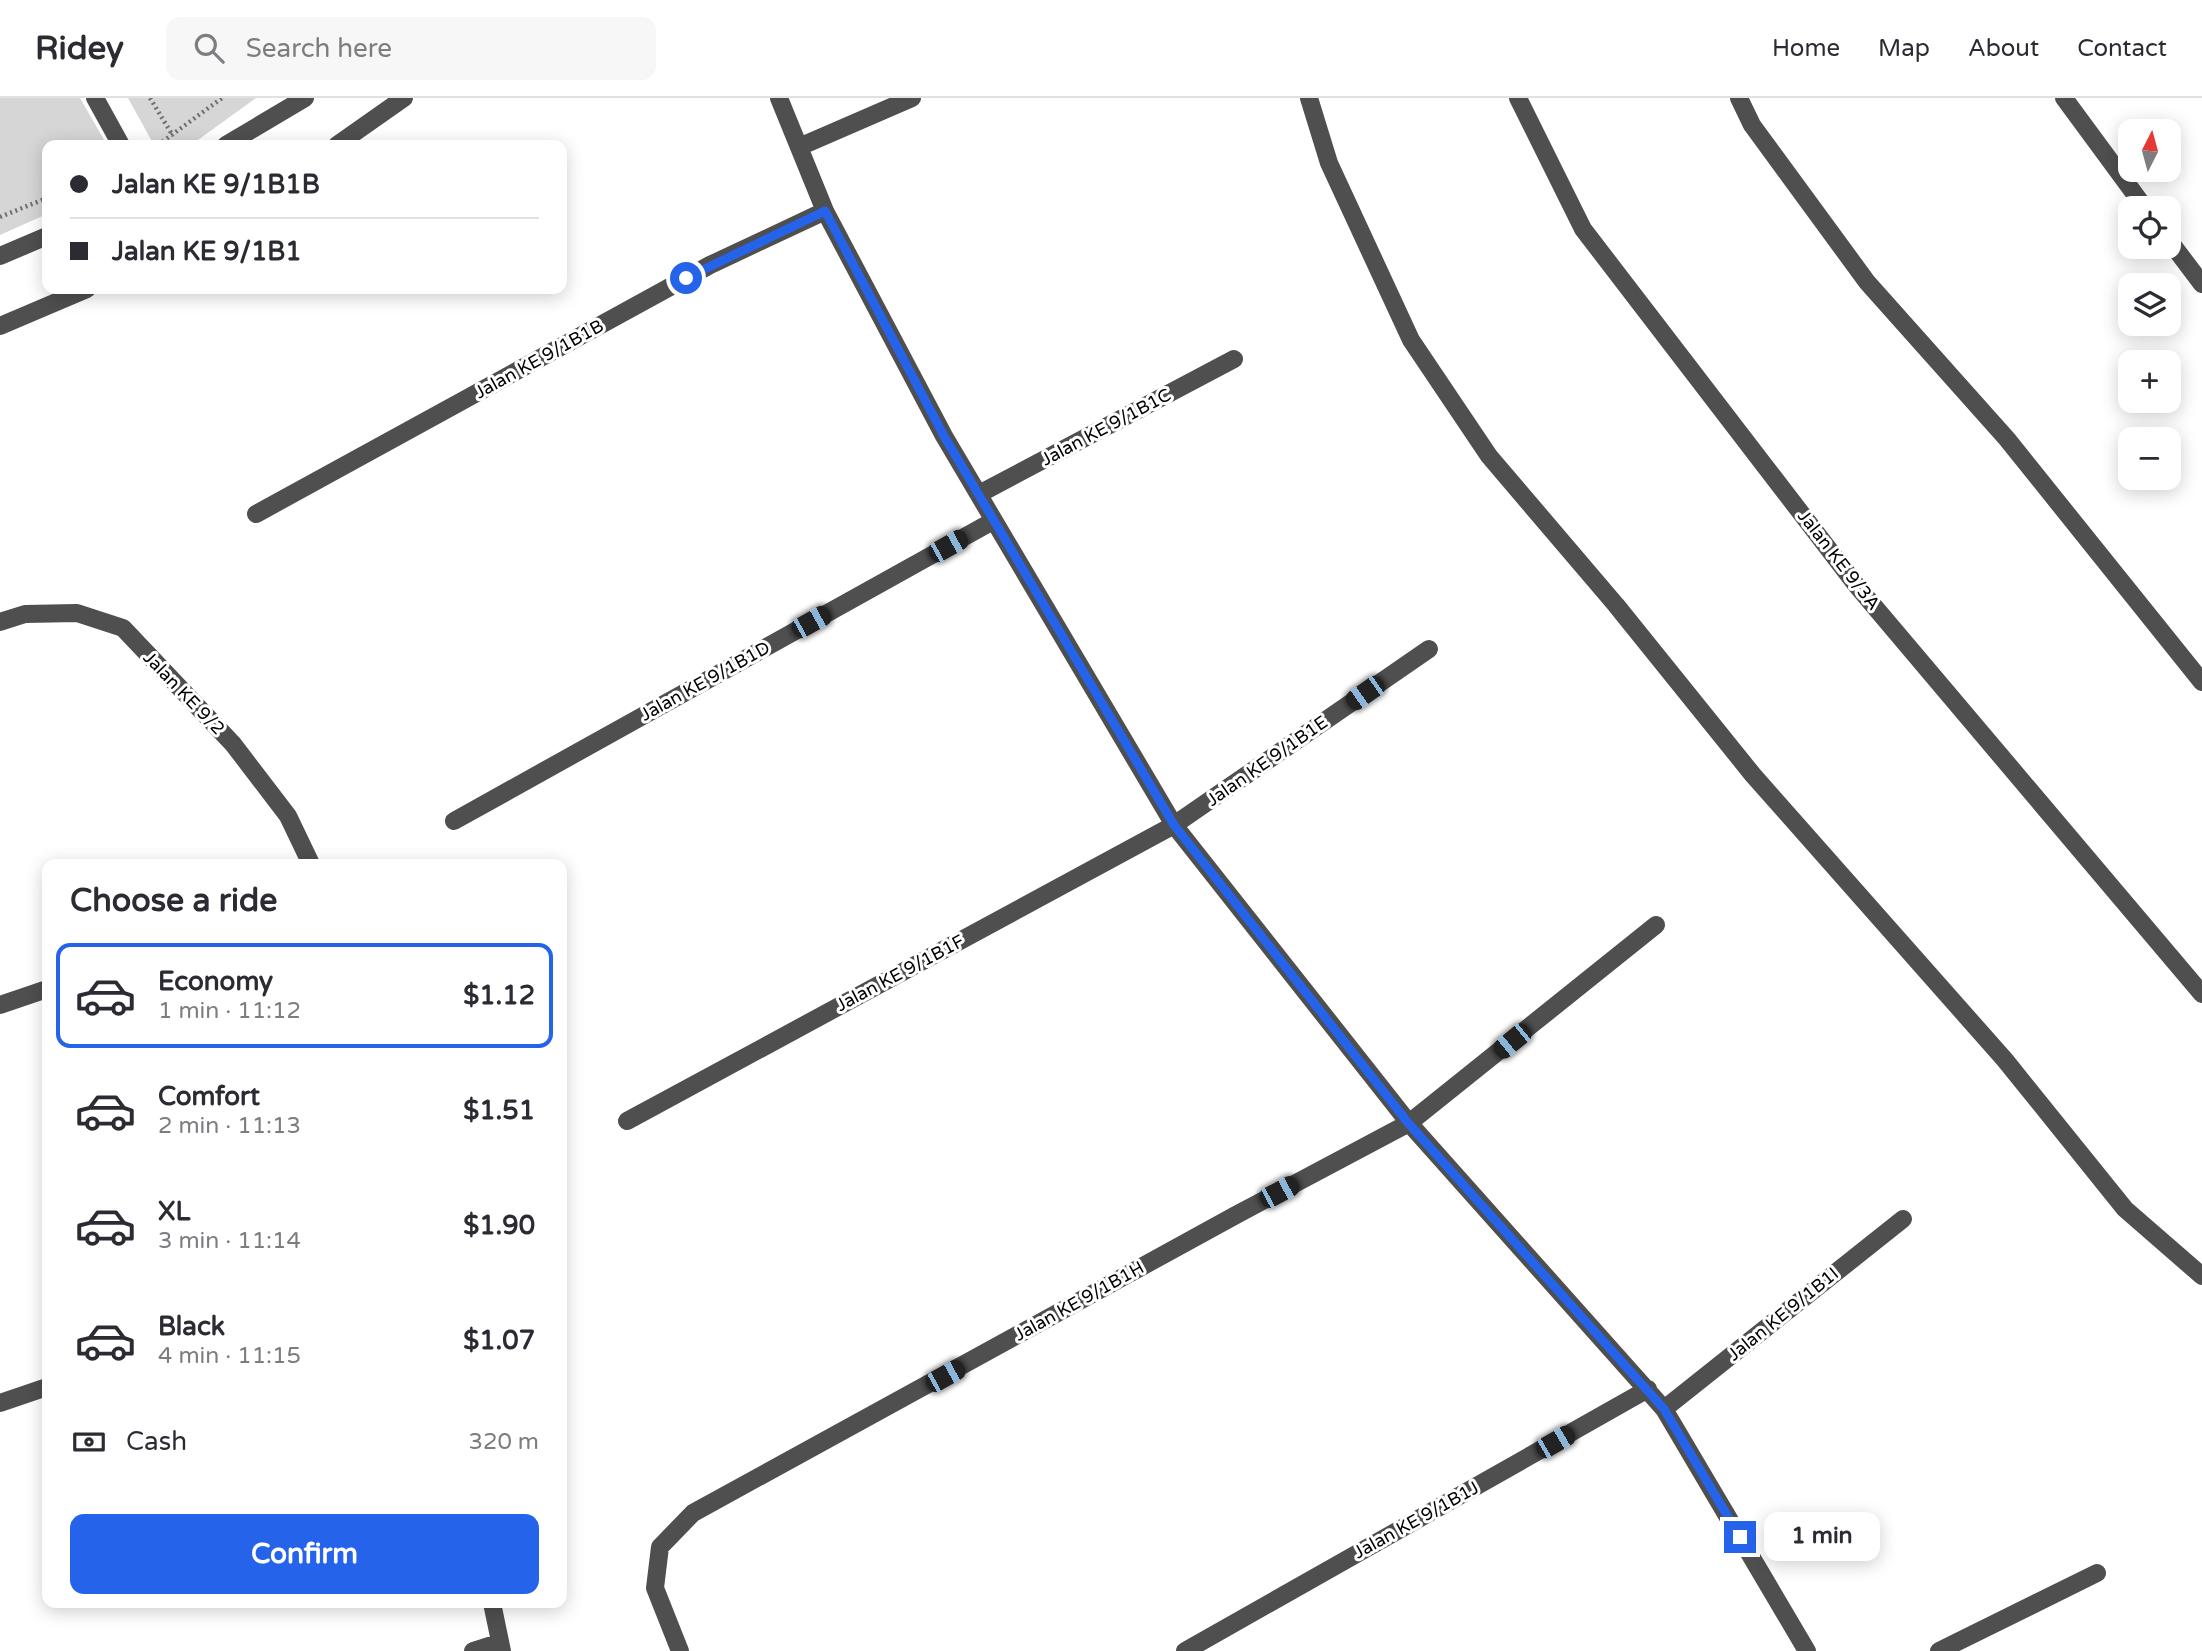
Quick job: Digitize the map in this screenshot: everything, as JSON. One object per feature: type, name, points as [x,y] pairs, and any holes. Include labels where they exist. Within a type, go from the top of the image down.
[{"type":"street","points":[[95,98],[118,140]]},
{"type":"street","points":[[234,140],[305,98]]},
{"type":"street","points":[[344,140],[404,98]]},
{"type":"street","points":[[779,98],[825,211],[944,436],[1174,825],[1409,1124],[1664,1409],[1807,1651]]},
{"type":"street","points":[[799,147],[912,98]]},
{"type":"street","points":[[1310,98],[1329,163],[1411,340],[1489,456],[1616,605],[1753,775],[2005,1060],[2125,1209],[2202,1276]]},
{"type":"street","name":"Jalan KE 9/3A","points":[[1518,98],[1583,229],[1857,586],[2202,993]]},
{"type":"street","points":[[1739,98],[1752,125],[1867,282],[2007,439],[2202,682]]},
{"type":"street","points":[[2064,98],[2136,196]]},
{"type":"street","name":"Jalan KE 9/1B1B","points":[[256,514],[710,265],[825,211]]},
{"type":"street","points":[[0,256],[42,238]]},
{"type":"street","points":[[2181,256],[2202,284]]},
{"type":"street","points":[[0,326],[75,294]]},
{"type":"street","name":"Jalan KE 9/1B1C","points":[[978,494],[1234,359]]},
{"type":"street","name":"Jalan KE 9/1B1D","points":[[454,821],[993,522]]},
{"type":"street","name":"Jalan KE 9/2","points":[[0,622],[25,614],[77,613],[122,628],[233,744],[288,816],[309,859]]},
{"type":"street","name":"Jalan KE 9/1B1E","points":[[1174,825],[1429,649]]},
{"type":"street","name":"Jalan KE 9/1B1F","points":[[627,1121],[1174,825]]},
{"type":"street","name":"Jalan KE 9/1B1H","points":[[680,1651],[655,1588],[660,1547],[693,1513],[1236,1215],[1409,1124],[1656,925]]},
{"type":"street","points":[[0,1005],[42,991]]},
{"type":"street","name":"Jalan KE 9/1B1I","points":[[1664,1409],[1903,1219]]},
{"type":"street","points":[[0,1403],[42,1389]]},
{"type":"street","name":"Jalan KE 9/1B1J","points":[[1185,1651],[1648,1389]]},
{"type":"street","points":[[1940,1651],[2097,1573]]},
{"type":"street","points":[[473,1651],[500,1647],[493,1608]]},
{"type":"path","points":[[150,98],[173,136]]},
{"type":"path","points":[[166,140],[222,98]]},
{"type":"path","points":[[0,217],[42,200]]},
{"type":"shaded area","points":[[0,98],[80,98],[104,140],[42,140],[42,216],[0,235]]},
{"type":"shaded area","points":[[128,98],[256,98],[198,140],[151,140]]},
{"type":"route","points":[[686,278],[825,211],[944,436],[1174,825],[1409,1124],[1664,1409],[1740,1537]]}]
